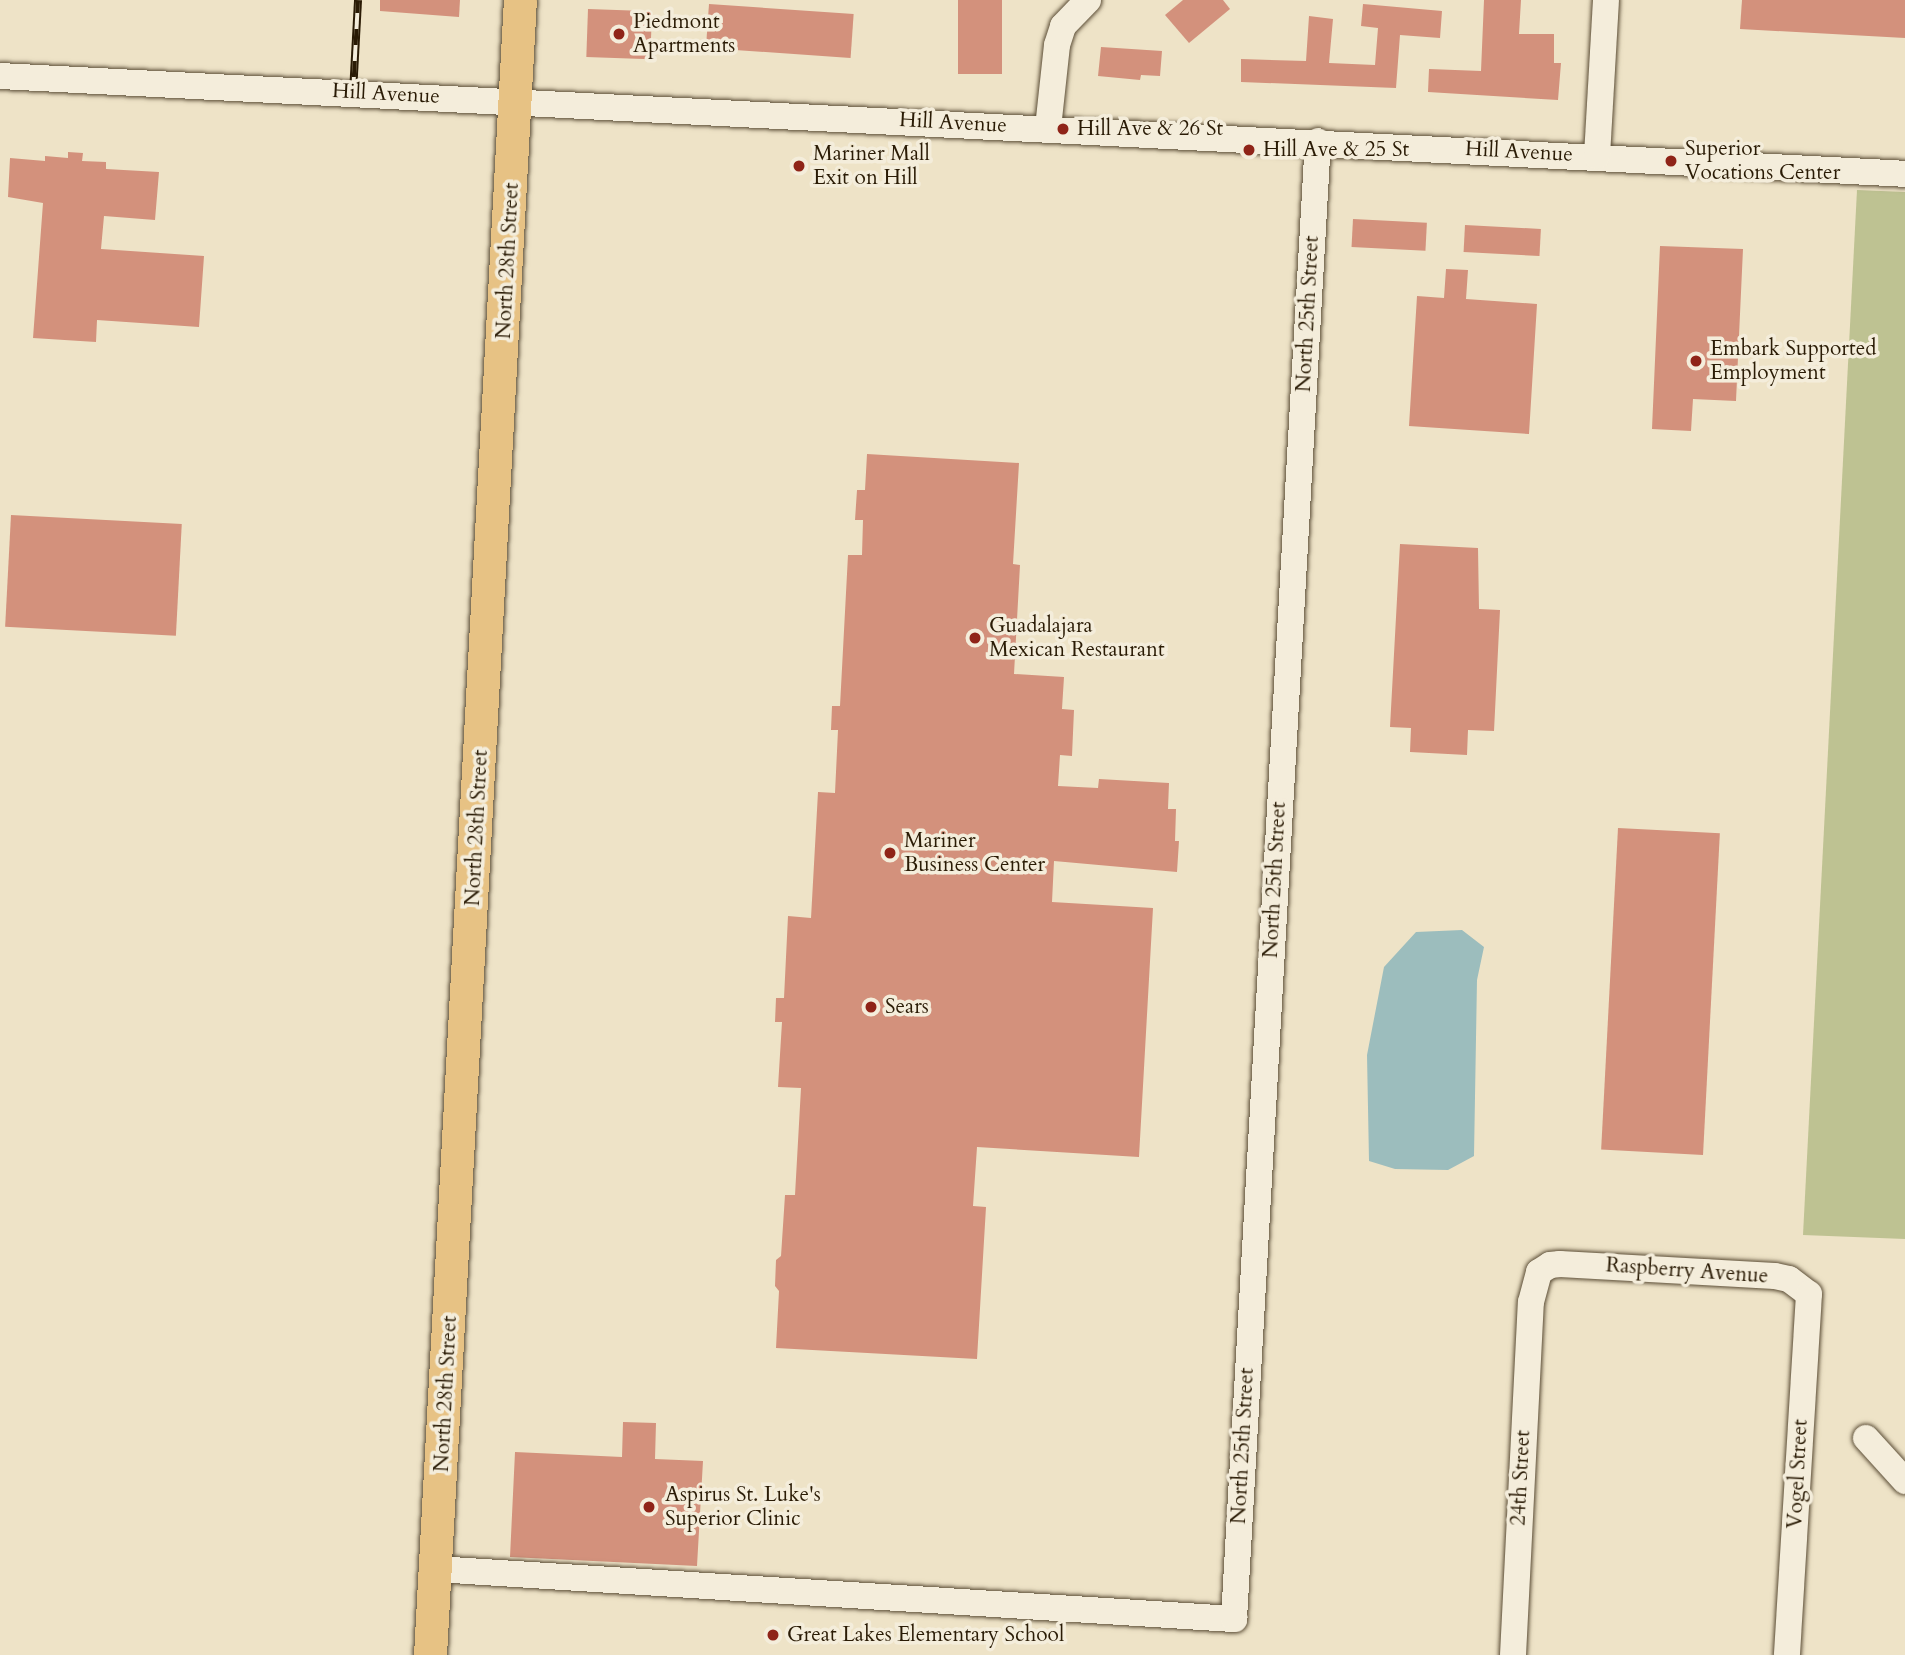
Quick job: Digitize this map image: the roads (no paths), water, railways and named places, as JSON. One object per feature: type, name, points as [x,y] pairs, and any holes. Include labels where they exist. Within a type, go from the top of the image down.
[{"type":"main road","name":"North 28th Street","points":[[430,1655],[520,0]]},
{"type":"street","points":[[1048,128],[1057,45],[1063,26],[1088,0]]},
{"type":"street","points":[[1597,156],[1606,0]]},
{"type":"street","name":"Hill Avenue","points":[[0,76],[1318,141],[1905,174]]},
{"type":"street","name":"North 25th Street","points":[[436,1569],[1234,1619],[1318,141]]},
{"type":"street","name":"Raspberry Avenue","points":[[1560,1264],[1775,1276],[1789,1279],[1809,1294]]},
{"type":"street","name":"24th Street","points":[[1513,1655],[1531,1302],[1539,1272],[1550,1265],[1560,1264]]},
{"type":"street","name":"Vogel Street","points":[[1787,1655],[1809,1294]]},
{"type":"street","points":[[1866,1438],[1905,1481]]},
{"type":"water","points":[[1462,930],[1484,947],[1477,980],[1474,1156],[1448,1170],[1395,1169],[1369,1161],[1367,1055],[1384,967],[1416,932]]},
{"type":"railway","points":[[353,93],[358,0]]},
{"type":"place","name":"Piedmont Apartments","points":[[619,34]]},
{"type":"place","name":"Hill Ave & 26 St","points":[[1063,129]]},
{"type":"place","name":"Hill Ave & 25 St","points":[[1249,150]]},
{"type":"place","name":"Superior Vocations Center","points":[[1671,161]]},
{"type":"place","name":"Mariner Mall Exit on Hill","points":[[799,166]]},
{"type":"place","name":"Embark Supported Employment","points":[[1696,361]]},
{"type":"place","name":"Guadalajara Mexican Restaurant","points":[[975,638]]},
{"type":"place","name":"Mariner Business Center","points":[[890,853]]},
{"type":"place","name":"Sears","points":[[871,1007]]},
{"type":"place","name":"Aspirus St. Luke's Superior Clinic","points":[[649,1507]]},
{"type":"place","name":"Great Lakes Elementary School","points":[[773,1635]]}]
